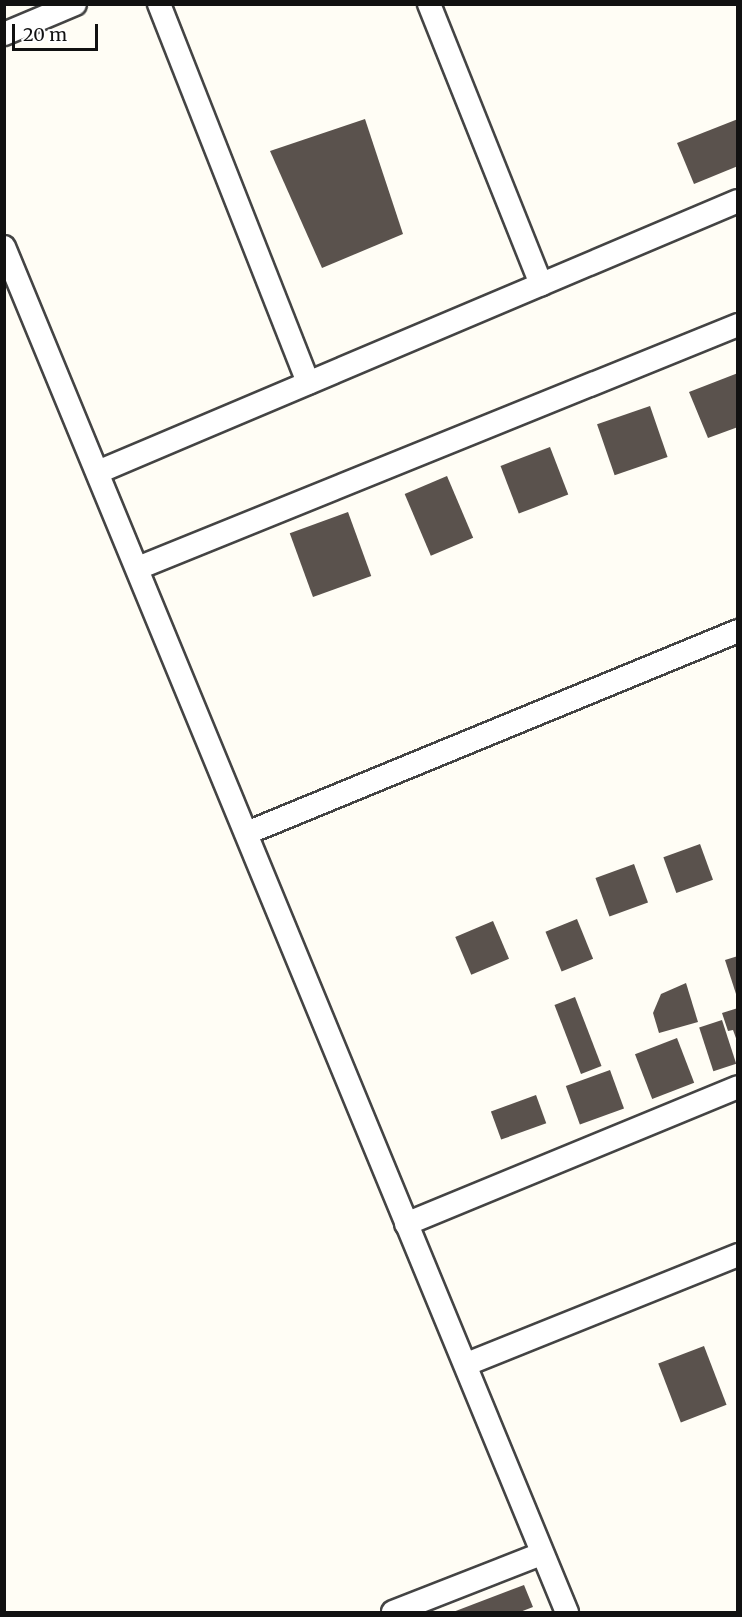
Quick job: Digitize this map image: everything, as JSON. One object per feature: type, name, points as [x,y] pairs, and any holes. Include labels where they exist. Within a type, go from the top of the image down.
[{"type":"street","points":[[4,34],[75,4]]},
{"type":"street","points":[[159,4],[308,383]]},
{"type":"street","points":[[429,4],[541,284]]},
{"type":"street","points":[[98,472],[738,201]]},
{"type":"street","points":[[4,247],[406,1224],[467,1364],[541,1554],[567,1612]]},
{"type":"street","points":[[138,568],[738,325]]},
{"type":"street","points":[[247,833],[738,631]]},
{"type":"street","points":[[406,1224],[738,1087]]},
{"type":"street","points":[[467,1364],[738,1255]]},
{"type":"street","points":[[393,1612],[541,1554]]},
{"type":"building","points":[[365,119],[403,234],[322,268],[270,151]]},
{"type":"building","points":[[738,119],[738,166],[694,184],[677,143]]},
{"type":"building","points":[[738,373],[738,427],[708,438],[689,392]]},
{"type":"building","points":[[650,406],[668,457],[615,475],[597,424]]},
{"type":"building","points":[[550,447],[568,495],[519,514],[501,466]]},
{"type":"building","points":[[447,476],[473,538],[431,556],[405,494]]},
{"type":"building","points":[[348,512],[371,576],[313,597],[290,533]]},
{"type":"building","points":[[700,844],[713,880],[676,893],[663,857]]},
{"type":"building","points":[[634,864],[648,903],[609,917],[595,878]]},
{"type":"building","points":[[577,919],[593,959],[562,972],[545,932]]},
{"type":"building","points":[[493,921],[509,959],[471,975],[455,937]]},
{"type":"building","points":[[738,956],[738,997],[737,997],[725,960]]},
{"type":"building","points":[[686,983],[698,1022],[659,1033],[653,1013],[661,994]]},
{"type":"building","points":[[575,997],[602,1066],[581,1074],[554,1005]]},
{"type":"building","points":[[738,1008],[737,1041],[733,1030],[728,1031],[722,1013]]},
{"type":"building","points":[[722,1020],[736,1064],[713,1071],[699,1027]]},
{"type":"building","points":[[677,1038],[694,1083],[652,1099],[635,1054]]},
{"type":"building","points":[[610,1070],[624,1109],[580,1125],[566,1086]]},
{"type":"building","points":[[536,1095],[546,1123],[501,1140],[491,1111]]},
{"type":"building","points":[[704,1346],[727,1405],[681,1422],[658,1364]]},
{"type":"building","points":[[524,1585],[533,1607],[520,1612],[453,1612]]}]
